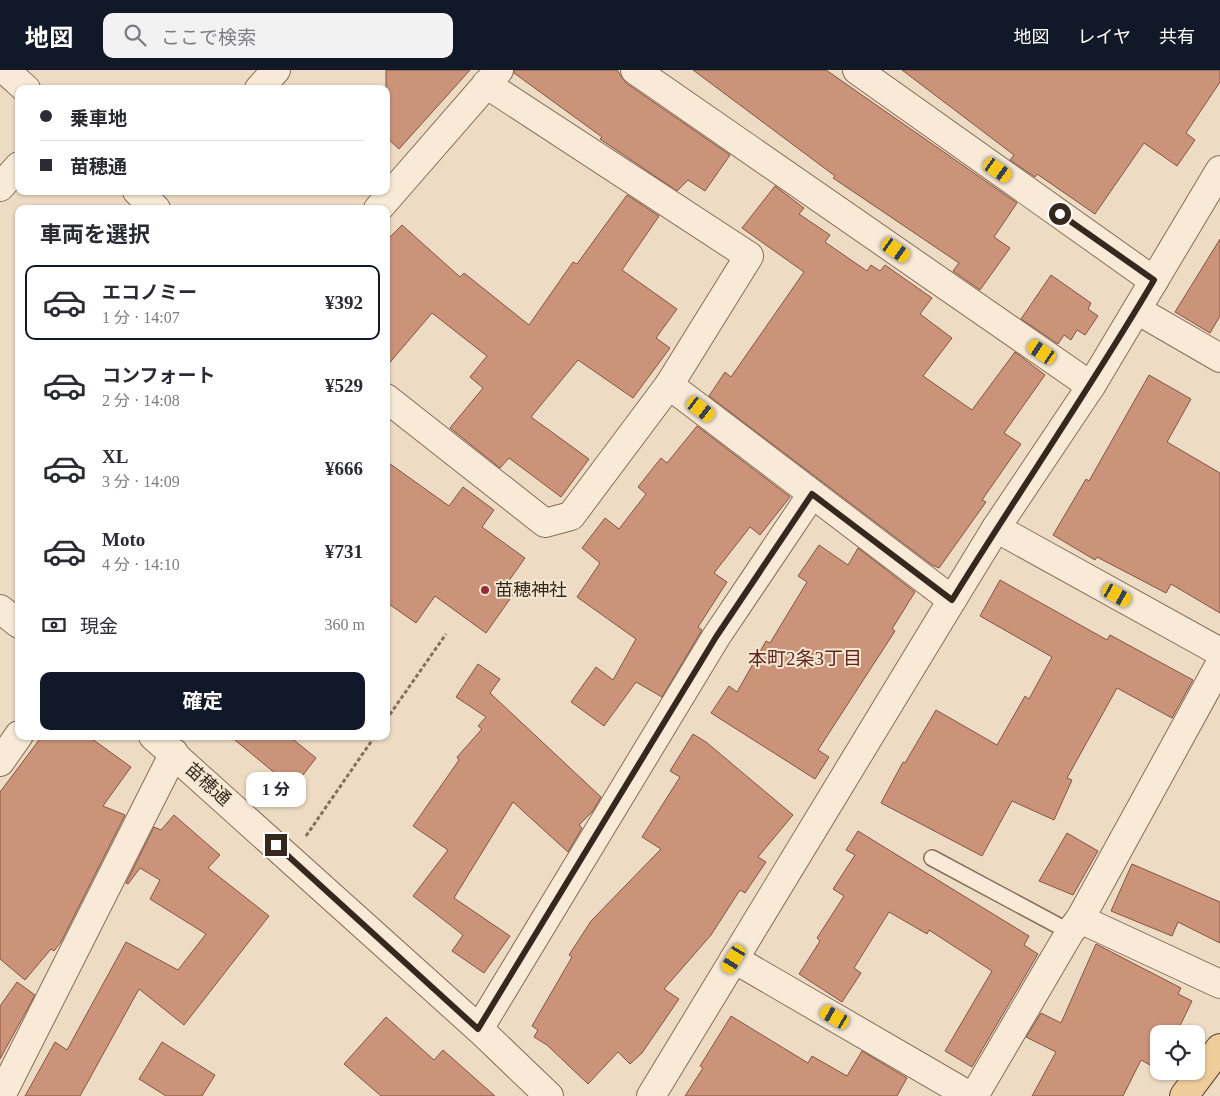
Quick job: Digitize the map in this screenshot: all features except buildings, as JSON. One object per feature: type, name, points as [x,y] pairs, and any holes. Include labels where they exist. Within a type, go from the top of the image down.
[{"type":"main road","points":[[1184,1096],[1220,1048]]},
{"type":"street","points":[[5,70],[22,85]]},
{"type":"street","points":[[263,85],[276,70]]},
{"type":"street","points":[[635,70],[1091,386]]},
{"type":"street","points":[[857,70],[1154,280]]},
{"type":"street","points":[[381,205],[493,77],[749,256],[669,385],[571,516],[545,523],[390,401]]},
{"type":"street","points":[[0,187],[15,170]]},
{"type":"street","points":[[651,1096],[996,528],[1091,386],[1220,170]]},
{"type":"street","points":[[1137,310],[1220,358]]},
{"type":"street","points":[[669,385],[952,600]]},
{"type":"street","points":[[478,1029],[716,637],[812,494]]},
{"type":"street","points":[[996,528],[1220,652]]},
{"type":"street","points":[[0,609],[15,621]]},
{"type":"street","points":[[974,1096],[1075,926],[1220,664]]},
{"type":"street","points":[[0,762],[15,740]]},
{"type":"street","points":[[1,1096],[164,745]]},
{"type":"street","name":"苗穂通","points":[[164,745],[478,1029],[549,1096]]},
{"type":"street","points":[[1075,926],[1220,984]]},
{"type":"street","points":[[734,959],[970,1096]]},
{"type":"lane","points":[[932,858],[1075,926]]},
{"type":"path","points":[[390,714],[446,634]]},
{"type":"path","points":[[303,841],[372,740]]},
{"type":"place","name":"苗穂神社","points":[[485,590]]},
{"type":"district","name":"本町2条3丁目","points":[[805,658]]},
{"type":"route","points":[[276,845],[478,1029],[716,637],[812,494],[952,600],[996,528],[1091,386],[1154,280],[1060,214]]}]
